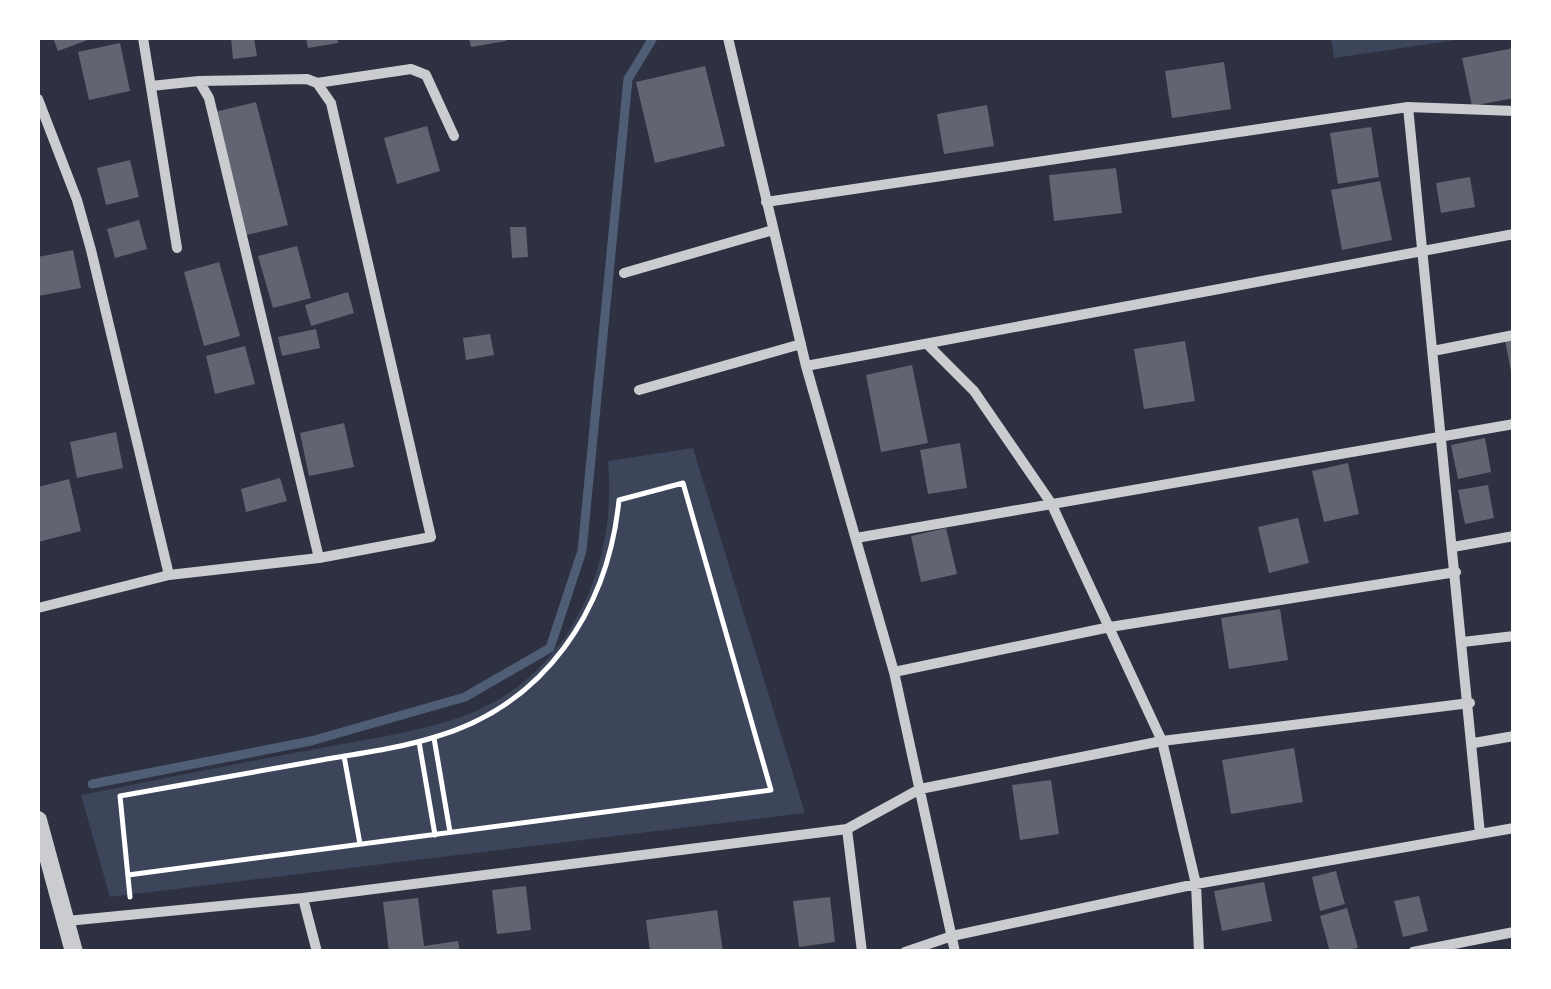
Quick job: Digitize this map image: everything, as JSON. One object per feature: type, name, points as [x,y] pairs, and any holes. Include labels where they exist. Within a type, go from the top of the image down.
[{"type":"street","points":[[143,38],[177,248]]},
{"type":"street","points":[[728,38],[800,344],[894,672],[954,952]]},
{"type":"street","points":[[317,83],[410,69],[426,74],[454,136]]},
{"type":"street","points":[[38,608],[169,575],[318,558],[431,537],[331,103],[317,83],[308,79],[151,86]]},
{"type":"street","points":[[200,81],[209,98],[318,558]]},
{"type":"street","points":[[38,98],[86,233],[169,575]]},
{"type":"street","points":[[766,202],[1408,107],[1514,112]]},
{"type":"street","points":[[1408,107],[1474,742],[1480,834]]},
{"type":"street","points":[[624,273],[773,230]]},
{"type":"street","points":[[806,366],[1514,234]]},
{"type":"street","points":[[1434,351],[1514,335]]},
{"type":"street","points":[[639,390],[800,344]]},
{"type":"street","points":[[928,345],[974,391],[1051,503],[1162,740],[1196,884],[1199,952]]},
{"type":"street","points":[[856,538],[1514,424]]},
{"type":"street","points":[[1453,547],[1514,536]]},
{"type":"street","points":[[894,672],[1110,627],[1456,572]]},
{"type":"street","points":[[1464,642],[1514,636]]},
{"type":"street","points":[[68,921],[303,898],[847,828],[920,789],[1162,740],[1470,703]]},
{"type":"street","points":[[1474,742],[1514,736]]},
{"type":"street","points":[[38,820],[74,952]]},
{"type":"street","points":[[847,828],[862,952]]},
{"type":"street","points":[[905,952],[952,936],[1196,884],[1514,828]]},
{"type":"street","points":[[303,898],[317,952]]},
{"type":"street","points":[[1413,952],[1514,932]]},
{"type":"path","points":[[128,876],[771,790],[683,483],[619,500],[608,566],[596,597],[562,653],[517,697],[466,726],[419,742],[120,796],[128,876],[132,915]]},
{"type":"path","points":[[434,738],[450,832]]},
{"type":"path","points":[[419,742],[435,834]]},
{"type":"path","points":[[344,756],[360,844]]},
{"type":"shaded area","points":[[1331,38],[1470,38],[1334,58]]},
{"type":"shaded area","points":[[693,448],[805,813],[110,897],[81,795],[403,733],[461,717],[498,699],[531,676],[557,648],[578,615],[594,579],[604,541],[608,461]]},
{"type":"building","points":[[53,38],[93,38],[58,51]]},
{"type":"building","points":[[231,38],[254,38],[257,56],[233,59]]},
{"type":"building","points":[[306,38],[337,38],[338,43],[308,48]]},
{"type":"building","points":[[469,38],[506,38],[506,41],[471,47]]},
{"type":"building","points":[[120,43],[130,91],[89,100],[78,52]]},
{"type":"building","points":[[1514,48],[1514,98],[1472,106],[1462,58]]},
{"type":"building","points":[[1224,62],[1231,109],[1172,118],[1165,71]]},
{"type":"building","points":[[705,66],[725,146],[655,163],[636,82]]},
{"type":"building","points":[[256,102],[288,225],[247,235],[215,112]]},
{"type":"building","points":[[987,105],[994,146],[944,154],[937,114]]},
{"type":"building","points":[[427,126],[440,171],[397,184],[384,138]]},
{"type":"building","points":[[1371,127],[1379,177],[1338,184],[1330,133]]},
{"type":"building","points":[[130,160],[139,197],[106,205],[97,168]]},
{"type":"building","points":[[1116,168],[1122,213],[1054,221],[1049,175]]},
{"type":"building","points":[[1470,177],[1475,207],[1441,213],[1436,183]]},
{"type":"building","points":[[1380,181],[1392,240],[1342,250],[1331,190]]},
{"type":"building","points":[[139,220],[147,249],[115,258],[107,229]]},
{"type":"building","points":[[510,227],[526,227],[528,257],[512,258]]},
{"type":"building","points":[[297,246],[311,298],[273,308],[258,256]]},
{"type":"building","points":[[73,250],[81,288],[38,296],[38,257]]},
{"type":"building","points":[[219,262],[240,336],[204,346],[184,272]]},
{"type":"building","points":[[348,292],[354,313],[311,326],[305,305]]},
{"type":"building","points":[[316,329],[320,348],[282,356],[278,337]]},
{"type":"building","points":[[490,334],[494,355],[466,360],[463,338]]},
{"type":"building","points":[[1514,338],[1514,376],[1512,377],[1505,340]]},
{"type":"building","points":[[1185,341],[1195,401],[1144,409],[1134,349]]},
{"type":"building","points":[[245,346],[255,384],[215,394],[206,356]]},
{"type":"building","points":[[912,365],[928,443],[881,452],[866,375]]},
{"type":"building","points":[[344,423],[354,467],[309,476],[300,433]]},
{"type":"building","points":[[116,432],[123,468],[77,478],[70,442]]},
{"type":"building","points":[[1485,438],[1491,472],[1458,479],[1451,445]]},
{"type":"building","points":[[960,443],[967,488],[928,494],[920,450]]},
{"type":"building","points":[[1348,463],[1359,514],[1324,522],[1312,471]]},
{"type":"building","points":[[280,478],[287,501],[246,512],[241,489]]},
{"type":"building","points":[[69,479],[81,531],[38,542],[38,487]]},
{"type":"building","points":[[1488,485],[1494,518],[1465,524],[1458,490]]},
{"type":"building","points":[[1298,518],[1309,563],[1269,573],[1258,527]]},
{"type":"building","points":[[946,528],[957,574],[921,582],[911,536]]},
{"type":"building","points":[[1280,609],[1288,660],[1229,669],[1221,618]]},
{"type":"building","points":[[1294,748],[1303,802],[1231,814],[1222,760]]},
{"type":"building","points":[[1051,780],[1059,834],[1020,840],[1012,785]]},
{"type":"building","points":[[1336,871],[1345,904],[1320,911],[1312,877]]},
{"type":"building","points":[[1264,882],[1272,921],[1222,931],[1214,891]]},
{"type":"building","points":[[526,886],[531,930],[497,934],[492,890]]},
{"type":"building","points":[[1419,896],[1428,931],[1403,937],[1394,901]]},
{"type":"building","points":[[830,897],[835,942],[799,947],[793,901]]},
{"type":"building","points":[[418,898],[424,946],[458,941],[460,952],[389,952],[383,902]]},
{"type":"building","points":[[1347,908],[1358,948],[1330,952],[1320,916]]},
{"type":"building","points":[[717,910],[723,952],[650,952],[646,920]]},
{"type":"waterway","points":[[92,784],[311,741],[465,697],[550,648],[582,551],[628,79],[653,38]]}]
